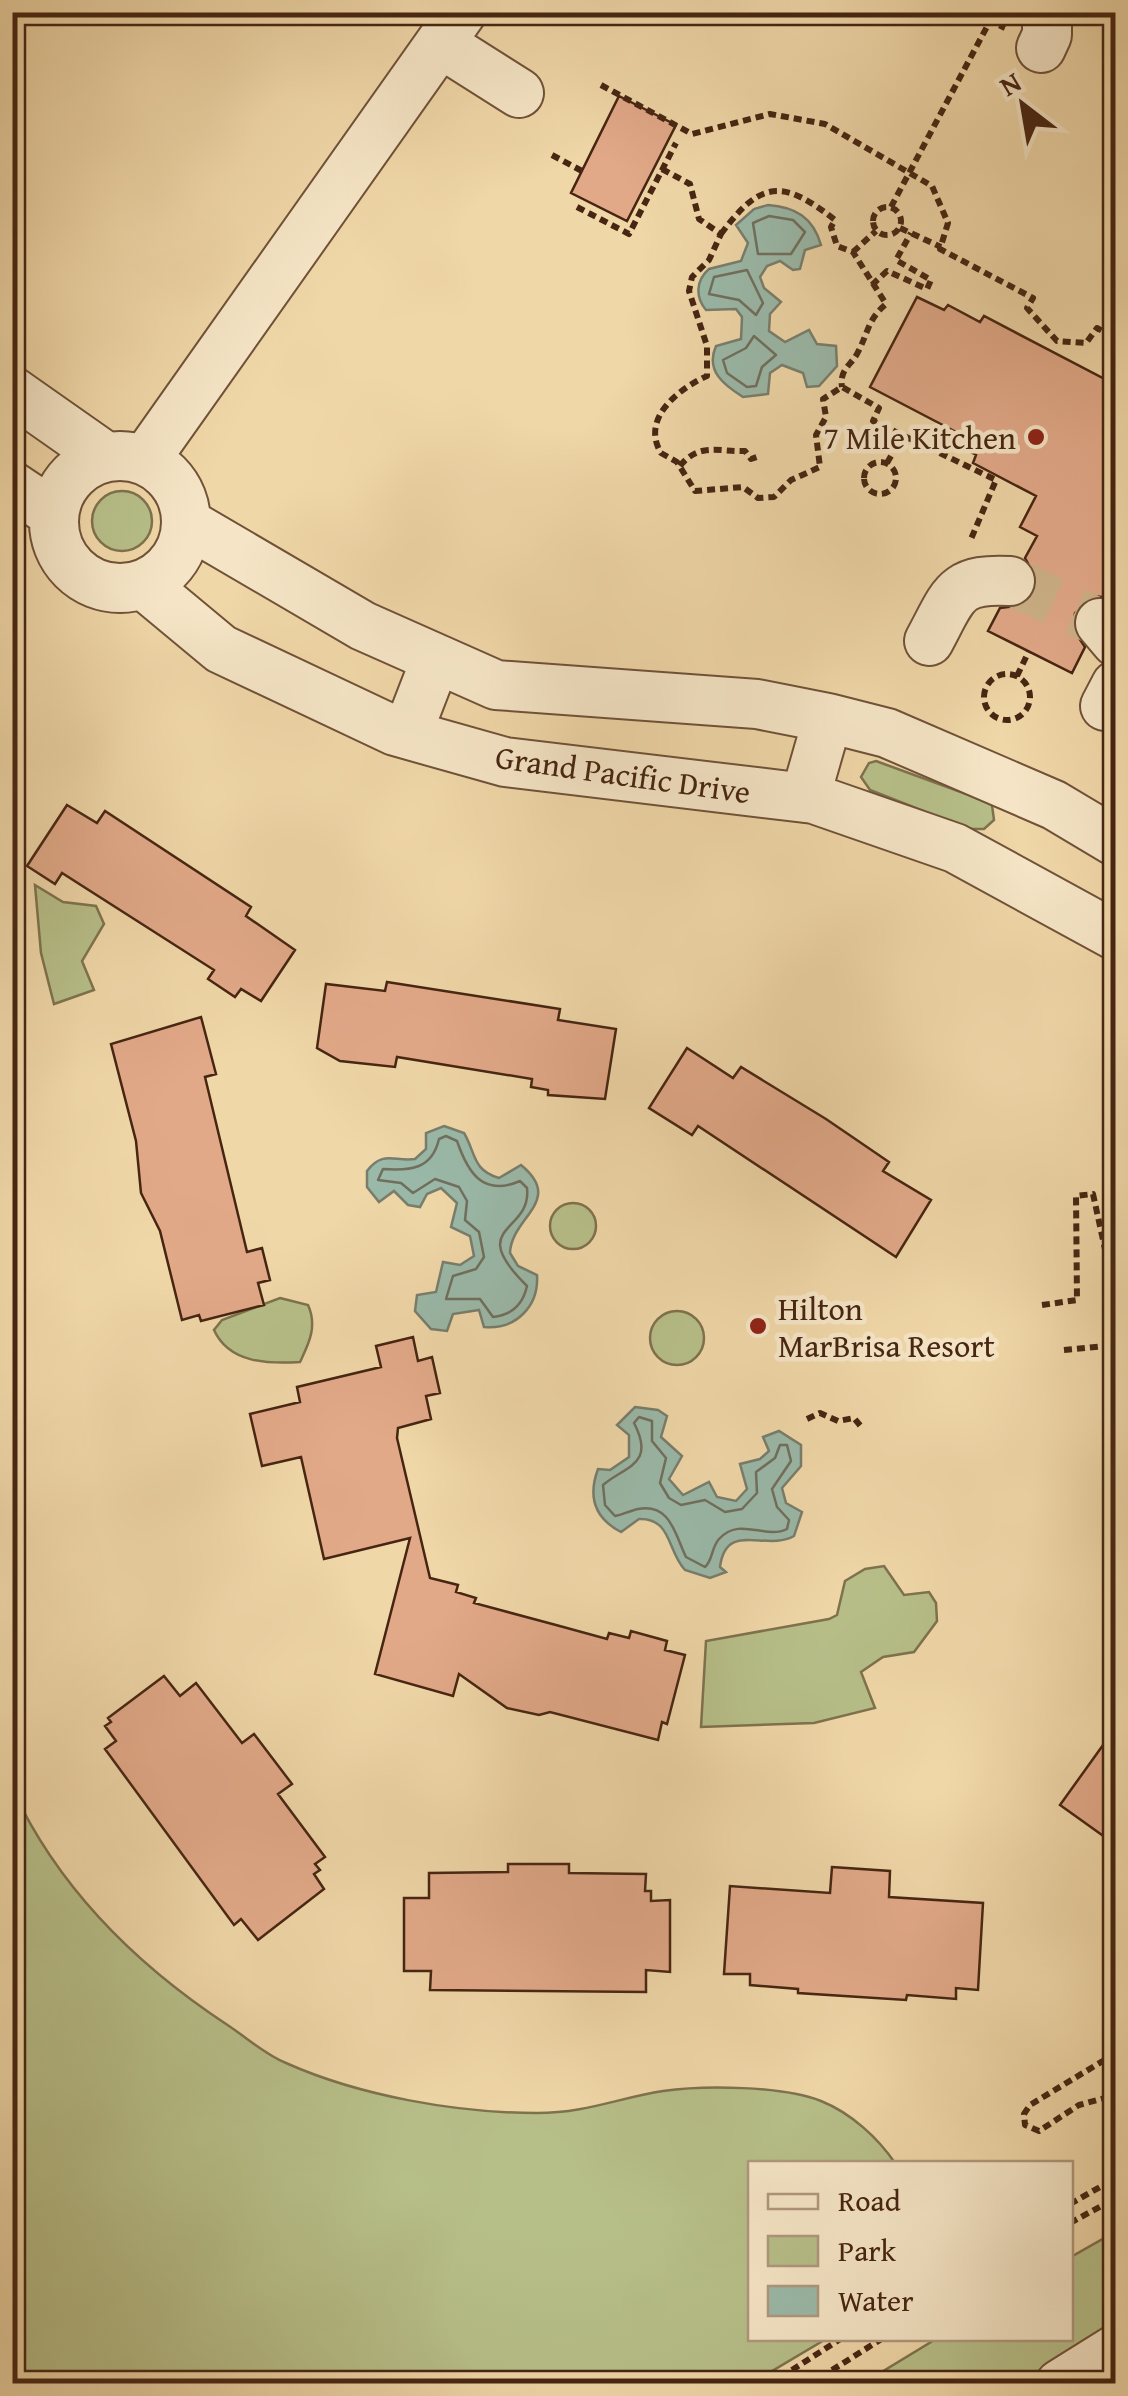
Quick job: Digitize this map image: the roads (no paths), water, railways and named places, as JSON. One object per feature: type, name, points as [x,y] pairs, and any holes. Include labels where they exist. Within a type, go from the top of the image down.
[{"type":"street","points":[[12,391],[125,459],[176,485],[187,523],[175,561],[144,585],[109,588],[78,574],[59,549],[54,514],[71,478],[125,459],[451,28],[519,93]]},
{"type":"street","points":[[12,486],[54,514]]},
{"type":"street","points":[[187,523],[363,626],[496,685],[757,704],[828,718],[887,733],[1054,804],[1116,842]]},
{"type":"street","points":[[930,641],[953,596],[976,579],[1010,580]]},
{"type":"street","name":"Grand Pacific Drive","points":[[144,585],[221,649],[408,734],[504,762],[804,798],[955,848],[1116,936]]},
{"type":"street","points":[[408,734],[436,659]]},
{"type":"street","points":[[804,798],[828,718]]},
{"type":"street","points":[[1060,2384],[1116,2350]]},
{"type":"water","points":[[768,205],[802,215],[821,245],[805,250],[800,269],[793,270],[780,261],[767,266],[760,277],[764,288],[781,302],[770,314],[769,331],[785,342],[809,330],[817,344],[836,346],[837,366],[819,386],[807,387],[803,373],[782,365],[770,373],[768,394],[743,397],[723,382],[713,363],[716,346],[741,339],[742,317],[736,309],[706,310],[698,289],[709,269],[741,261],[748,243],[736,225],[754,209]]},
{"type":"water","points":[[444,1126],[464,1133],[476,1160],[490,1175],[499,1178],[521,1165],[538,1189],[537,1199],[518,1229],[510,1253],[518,1266],[537,1275],[534,1297],[523,1314],[496,1327],[484,1327],[479,1310],[453,1314],[447,1331],[431,1329],[415,1311],[417,1295],[436,1292],[443,1262],[460,1265],[474,1256],[470,1236],[451,1227],[457,1203],[441,1188],[427,1194],[420,1207],[408,1205],[394,1191],[379,1202],[367,1187],[367,1171],[378,1161],[415,1159],[426,1149],[426,1133]]},
{"type":"water","points":[[635,1407],[658,1410],[667,1416],[661,1437],[682,1456],[669,1479],[683,1495],[709,1482],[717,1497],[736,1501],[747,1489],[740,1464],[760,1459],[769,1451],[763,1437],[779,1431],[801,1445],[801,1466],[782,1488],[786,1503],[802,1512],[794,1536],[730,1545],[720,1567],[726,1572],[710,1578],[685,1570],[658,1524],[639,1519],[621,1532],[612,1526],[596,1505],[595,1479],[598,1469],[610,1470],[629,1457],[629,1435],[617,1425]]},
{"type":"tunnel","points":[[1010,581],[1100,623]]},
{"type":"place","name":"7 Mile Kitchen","points":[[1036,437]]},
{"type":"place","name":"Hilton MarBrisa Resort","points":[[758,1326]]}]
